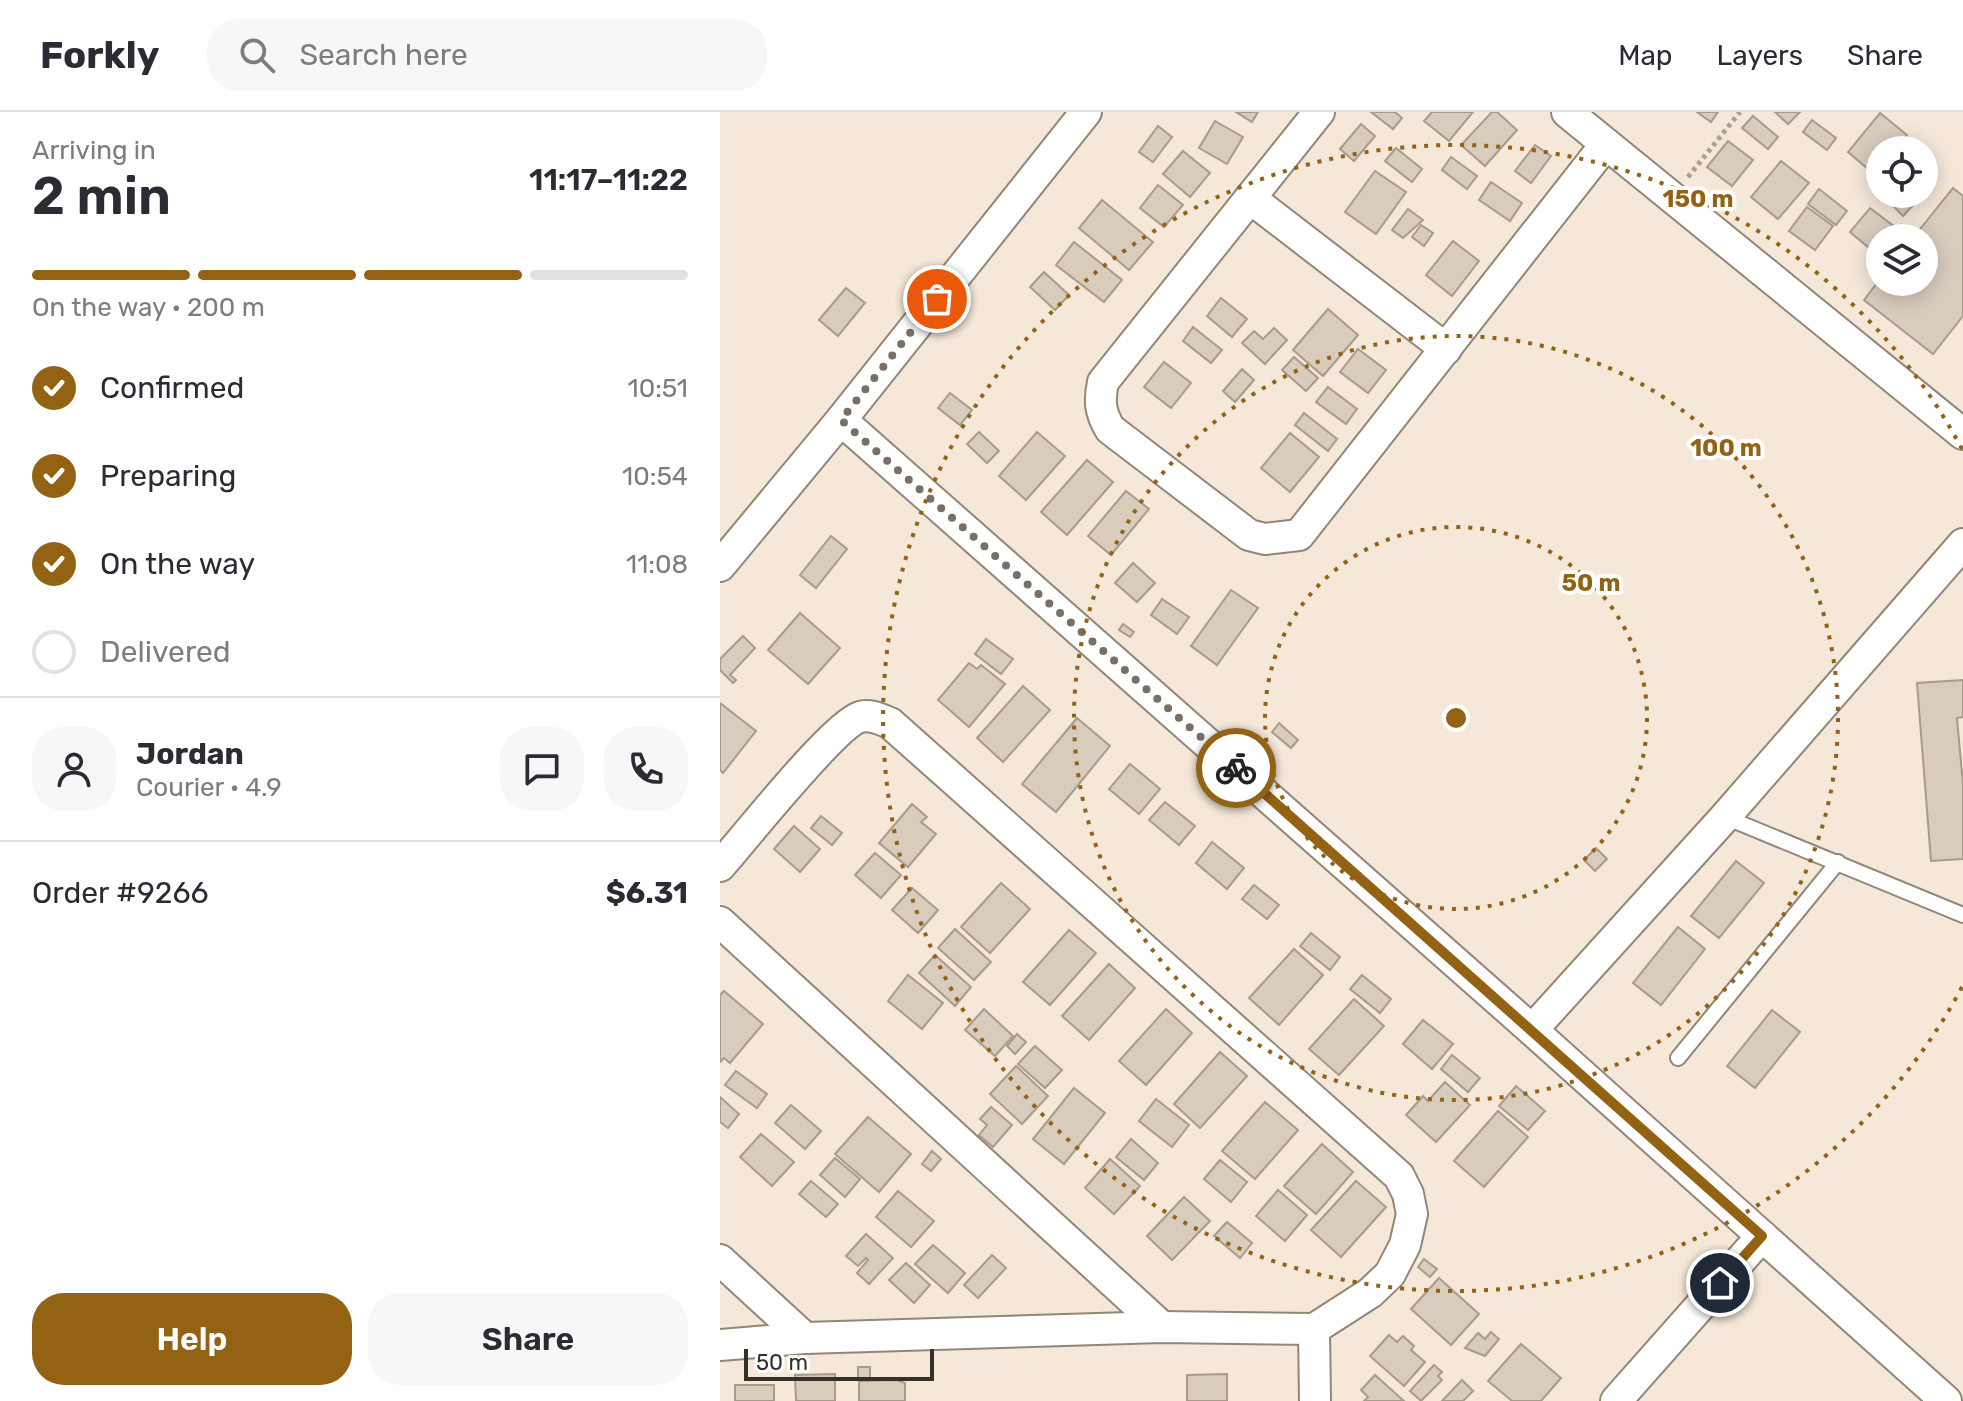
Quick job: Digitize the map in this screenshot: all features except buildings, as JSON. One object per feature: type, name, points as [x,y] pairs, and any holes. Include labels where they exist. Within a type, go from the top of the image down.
[{"type":"street","points":[[720,566],[841,420],[1086,112]]},
{"type":"street","points":[[1319,112],[1103,382],[1101,414],[1110,429],[1249,535],[1282,539],[1299,535],[1606,144]]},
{"type":"street","points":[[1567,112],[1963,434]]},
{"type":"street","points":[[1250,198],[1446,349]]},
{"type":"street","points":[[841,420],[1532,1030],[1946,1401]]},
{"type":"street","points":[[1532,1030],[1725,817],[1963,544]]},
{"type":"street","points":[[720,866],[835,735],[861,716],[874,716],[890,723],[1399,1176],[1408,1194],[1412,1214],[1405,1245],[1390,1274],[1370,1293],[1314,1329],[1162,1327],[805,1338],[720,1345]]},
{"type":"street","points":[[720,922],[1162,1327]]},
{"type":"street","points":[[1616,1401],[1762,1236]]},
{"type":"street","points":[[720,1260],[805,1338]]},
{"type":"street","points":[[1314,1329],[1315,1401]]},
{"type":"lane","points":[[1725,817],[1963,915]]},
{"type":"lane","points":[[1678,1058],[1838,862]]},
{"type":"path","points":[[1672,198],[1740,112]]},
{"type":"way so far","points":[[937,299],[841,420],[1236,768]]},
{"type":"route","points":[[1236,768],[1762,1236],[1720,1283]]}]
